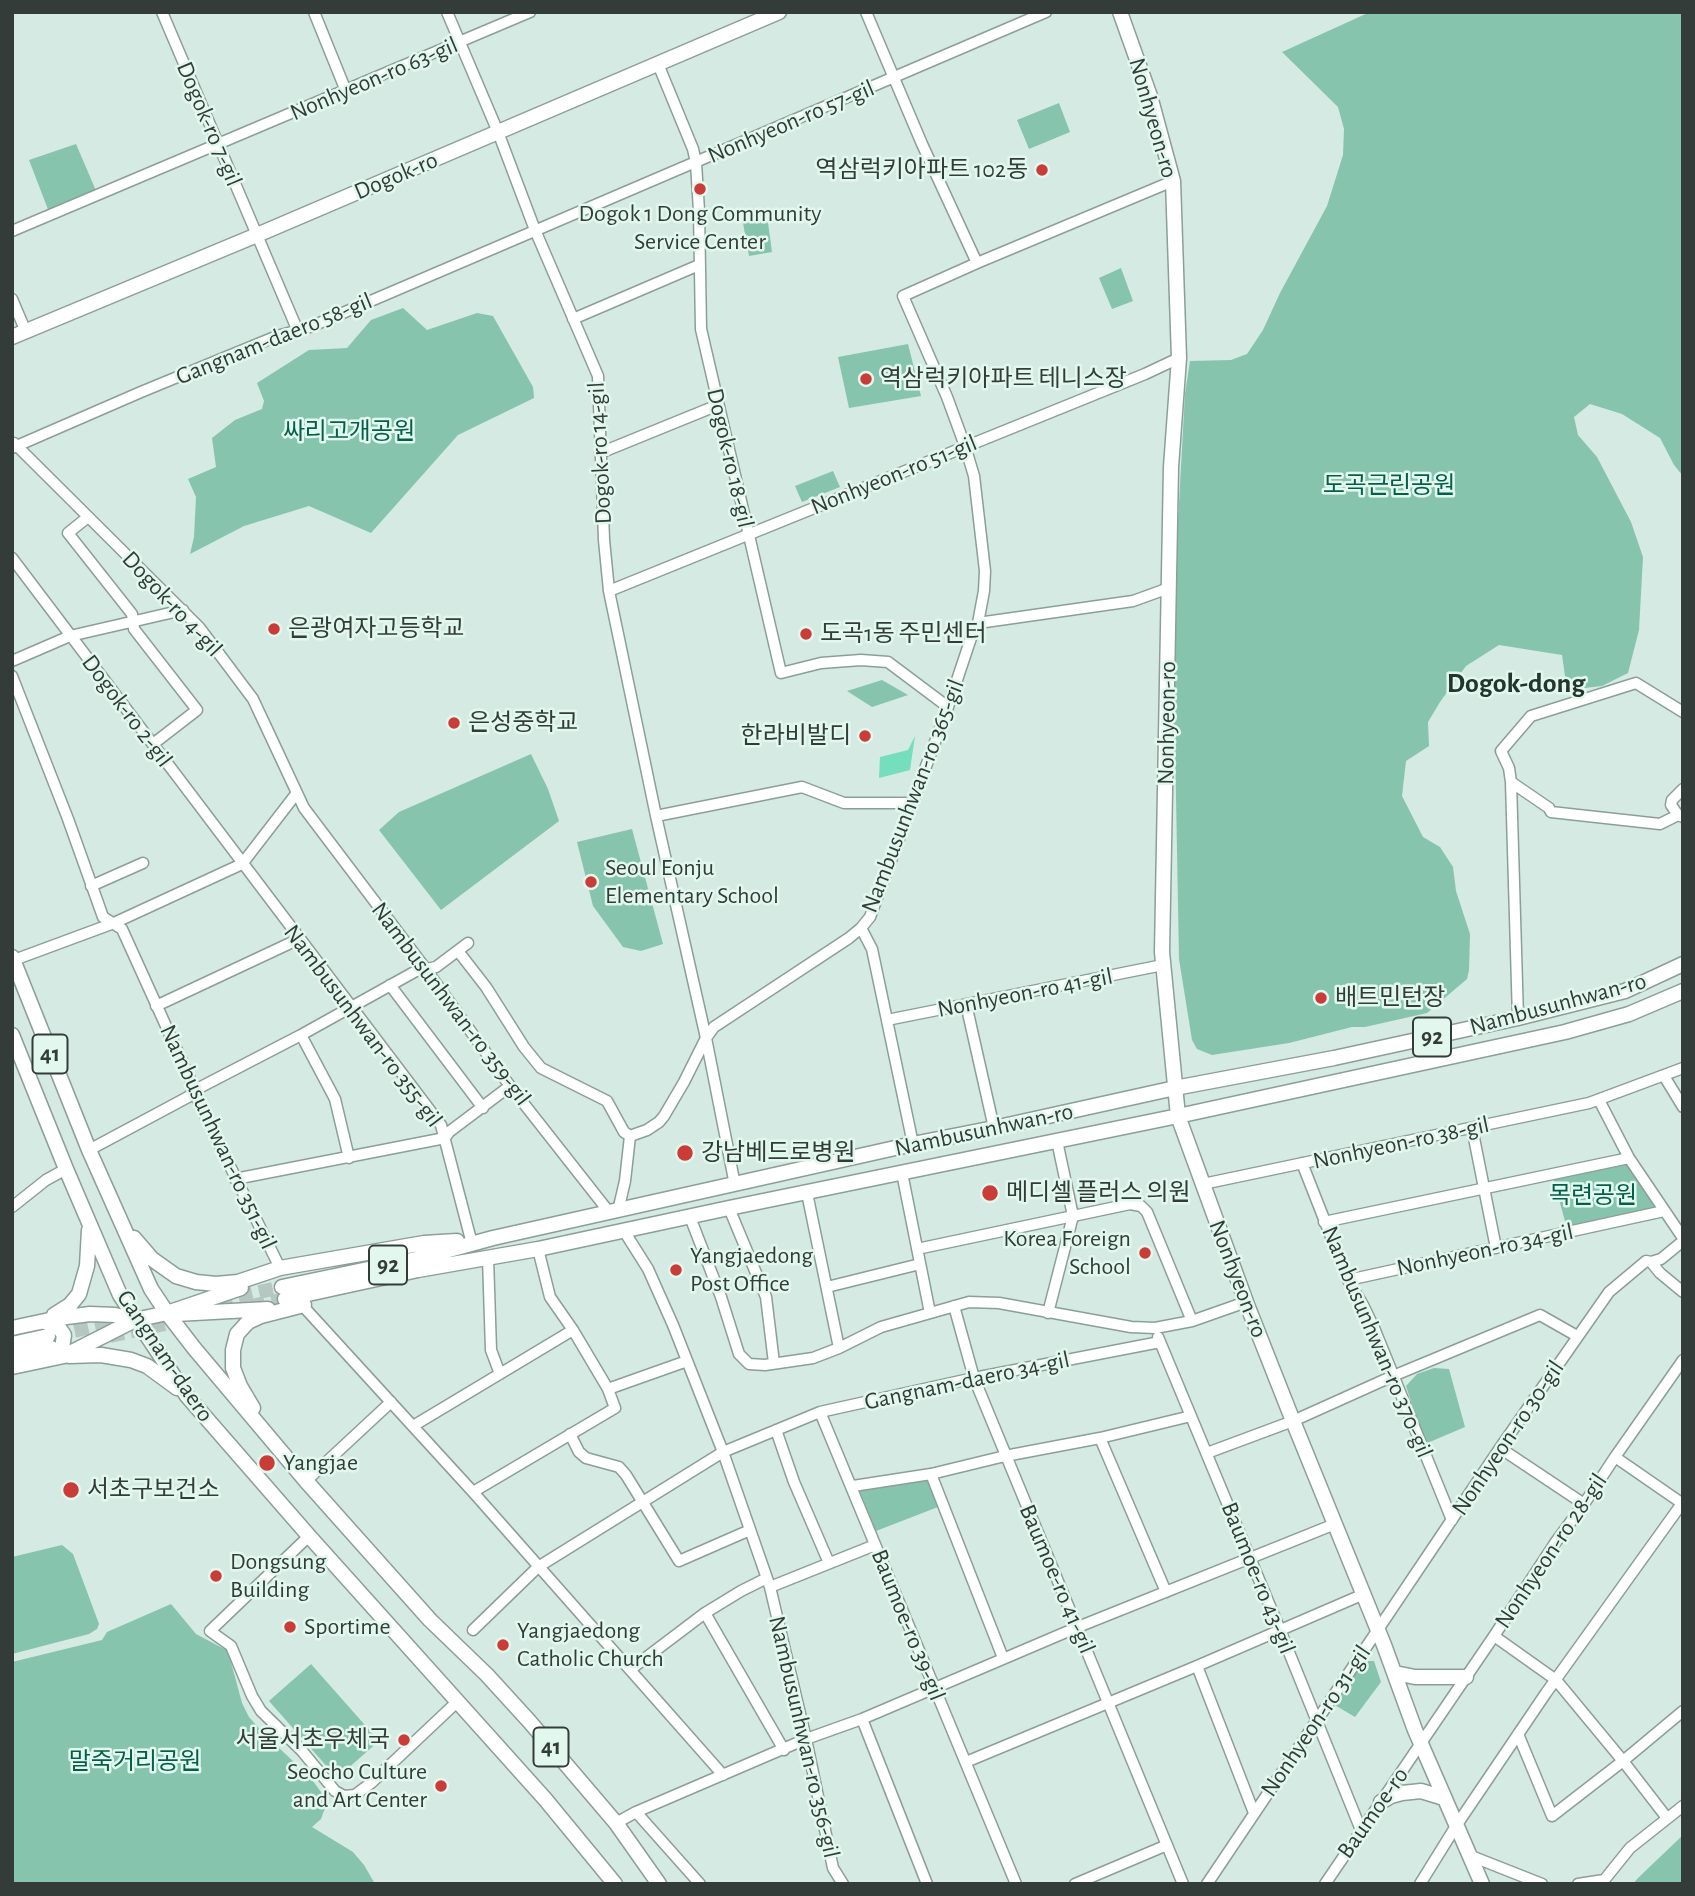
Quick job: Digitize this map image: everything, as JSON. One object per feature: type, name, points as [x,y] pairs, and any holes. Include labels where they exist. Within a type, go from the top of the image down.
[{"type":"main road","name":"Dogok-ro","points":[[19,334],[257,236],[779,12]]},
{"type":"main road","name":"Nonhyeon-ro","points":[[1120,12],[1150,96],[1173,181],[1179,358],[1171,467],[1163,965],[1178,1116],[1293,1421],[1421,1743],[1482,1884]]},
{"type":"main road","name":"Gangnam-daero","points":[[13,959],[89,1150],[151,1289],[167,1313],[270,1439],[430,1620],[487,1675],[529,1721],[616,1823],[659,1884]]},
{"type":"main road","name":"Nambusunhwan-ro","points":[[292,1299],[416,1259],[493,1238],[914,1144],[1518,1018],[1625,990],[1681,970]]},
{"type":"main road","name":"Nambusunhwan-ro","points":[[292,1299],[426,1277],[488,1258],[1178,1116],[1565,1032],[1629,1014],[1683,992]]},
{"type":"main road","name":"Gangnam-daero","points":[[12,1035],[120,1295],[187,1396],[545,1799],[615,1884]]},
{"type":"main road","points":[[117,1214],[141,1247],[166,1270],[187,1280],[216,1284],[238,1282],[280,1268],[424,1243],[493,1238]]},
{"type":"main road","points":[[40,1321],[63,1310],[79,1294],[87,1266],[89,1225]]},
{"type":"main road","points":[[280,1268],[283,1274],[274,1283],[275,1295],[282,1304],[288,1306],[292,1299]]},
{"type":"main road","points":[[64,1356],[135,1320],[167,1313],[241,1287],[280,1268]]},
{"type":"main road","points":[[167,1313],[219,1313],[292,1299]]},
{"type":"main road","points":[[270,1439],[235,1376],[232,1359],[234,1342],[237,1334],[248,1322],[292,1299]]},
{"type":"main road","points":[[12,1328],[90,1314],[115,1315],[135,1320]]},
{"type":"main road","points":[[12,1366],[58,1352],[62,1348],[64,1335],[61,1329],[57,1325],[40,1321]]},
{"type":"main road","points":[[12,1344],[49,1342],[12,1357]]},
{"type":"main road","points":[[12,1366],[64,1356],[101,1355],[139,1363],[187,1396]]},
{"type":"main road","points":[[1395,1673],[1415,1677],[1466,1677]]},
{"type":"main road","points":[[1381,1802],[1391,1796],[1421,1791],[1444,1798]]},
{"type":"street","name":"Dogok-ro 7-gil","points":[[162,12],[297,329]]},
{"type":"street","points":[[313,12],[346,91]]},
{"type":"street","name":"Dogok-ro 14-gil","points":[[447,12],[498,132],[535,230],[598,376],[604,540],[609,591],[706,1038],[735,1185]]},
{"type":"street","name":"Nonhyeon-ro 63-gil","points":[[12,231],[530,12]]},
{"type":"street","points":[[866,12],[977,263],[1173,181]]},
{"type":"street","name":"Nonhyeon-ro 57-gil","points":[[535,230],[1046,12]]},
{"type":"street","name":"Dogok-ro 18-gil","points":[[658,64],[693,149],[696,163],[701,329],[780,673],[821,663],[861,660],[888,662],[948,707]]},
{"type":"street","name":"Gangnam-daero 58-gil","points":[[14,445],[322,321],[535,230]]},
{"type":"street","name":"Nambusunhwan-ro 365-gil","points":[[914,1144],[872,949],[861,928],[870,917],[978,622],[985,572],[974,476],[965,446],[947,397],[902,296],[977,263]]},
{"type":"street","points":[[573,319],[699,265]]},
{"type":"street","points":[[12,299],[19,334]]},
{"type":"street","name":"Nonhyeon-ro 51-gil","points":[[609,591],[1179,358]]},
{"type":"street","points":[[600,453],[718,405]]},
{"type":"street","name":"Dogok-ro 4-gil","points":[[14,445],[199,627],[253,699],[296,794]]},
{"type":"street","points":[[88,517],[68,533],[132,614],[134,629],[197,710],[153,744]]},
{"type":"street","name":"Dogok-ro 2-gil","points":[[12,558],[242,864]]},
{"type":"street","points":[[978,622],[1133,601],[1169,588]]},
{"type":"street","points":[[12,661],[70,636],[183,610]]},
{"type":"street","name":"Nambusunhwan-ro 351-gil","points":[[12,676],[103,917],[122,929],[198,1101],[280,1268]]},
{"type":"street","points":[[1518,1018],[1511,782],[1509,768],[1501,751],[1531,716],[1636,683],[1683,712]]},
{"type":"street","points":[[1511,782],[1551,812],[1660,824],[1680,816],[1671,805],[1672,800],[1683,789]]},
{"type":"street","points":[[656,816],[802,787],[844,803],[912,803]]},
{"type":"street","points":[[13,959],[114,923],[242,864],[296,794]]},
{"type":"street","name":"Nambusunhwan-ro 359-gil","points":[[296,794],[510,1086],[614,1211]]},
{"type":"street","points":[[91,886],[143,863]]},
{"type":"street","name":"Nambusunhwan-ro 355-gil","points":[[242,864],[441,1125],[471,1240]]},
{"type":"street","points":[[630,1136],[648,1130],[664,1116],[714,1027],[861,928]]},
{"type":"street","name":"Nambusunhwan-ro 351-gil","points":[[156,1006],[299,939]]},
{"type":"street","points":[[89,1150],[416,971],[436,967],[468,943]]},
{"type":"street","points":[[458,951],[541,1068],[607,1101],[624,1132],[630,1136]]},
{"type":"street","name":"Nonhyeon-ro 41-gil","points":[[887,1020],[1163,965]]},
{"type":"street","points":[[390,985],[482,1108]]},
{"type":"street","points":[[966,1004],[994,1128]]},
{"type":"street","points":[[301,1035],[335,1099],[349,1158]]},
{"type":"street","name":"Nonhyeon-ro 38-gil","points":[[1203,1184],[1598,1100],[1683,1068]]},
{"type":"street","points":[[1664,1076],[1683,1107]]},
{"type":"street","points":[[235,1179],[445,1138],[449,1132],[510,1086]]},
{"type":"street","points":[[1598,1100],[1629,1158],[1683,1239]]},
{"type":"street","points":[[1472,1128],[1496,1248]]},
{"type":"street","points":[[614,1211],[625,1181],[630,1136]]},
{"type":"street","points":[[1048,1312],[1073,1216],[1057,1141]]},
{"type":"street","points":[[1324,1222],[1629,1158]]},
{"type":"street","name":"Nambusunhwan-ro 370-gil","points":[[1302,1163],[1348,1280],[1363,1305],[1452,1520]]},
{"type":"street","points":[[12,1207],[66,1168]]},
{"type":"street","name":"Nambusunhwan-ro","points":[[902,1173],[930,1313]]},
{"type":"street","points":[[807,1193],[839,1348]]},
{"type":"street","points":[[916,1249],[1130,1204],[1140,1206],[1147,1212],[1192,1321]]},
{"type":"street","points":[[729,1208],[766,1297],[774,1363]]},
{"type":"street","name":"Nonhyeon-ro 34-gil","points":[[1348,1280],[1664,1211]]},
{"type":"street","points":[[690,1217],[722,1297],[739,1354],[749,1364],[765,1365],[813,1358],[881,1327],[969,1302],[999,1303],[1131,1327],[1155,1328],[1192,1321],[1246,1302]]},
{"type":"street","name":"Nambusunhwan-ro 356-gil","points":[[624,1231],[648,1269],[673,1325],[723,1452],[769,1583],[833,1868],[843,1884]]},
{"type":"street","name":"Nonhyeon-ro 30-gil","points":[[1378,1630],[1609,1292],[1646,1261],[1661,1259],[1683,1239]]},
{"type":"street","points":[[473,1492],[615,1408],[573,1330],[550,1297],[538,1249]]},
{"type":"street","points":[[488,1258],[491,1350],[500,1374]]},
{"type":"street","points":[[1651,1262],[1683,1292]]},
{"type":"street","points":[[827,1287],[920,1264]]},
{"type":"street","points":[[292,1299],[473,1492],[723,1774]]},
{"type":"street","name":"Baumoe-ro 41-gil","points":[[954,1306],[974,1378],[1005,1456],[1184,1884]]},
{"type":"street","points":[[1207,1453],[1293,1421],[1540,1315],[1577,1336]]},
{"type":"street","name":"Baumoe-ro 43-gil","points":[[1155,1328],[1360,1830]]},
{"type":"street","points":[[413,1426],[573,1330]]},
{"type":"street","name":"Gangnam-daero 34-gil","points":[[473,1630],[538,1567],[723,1452],[820,1412],[974,1378],[1160,1342]]},
{"type":"street","name":"Nonhyeon-ro 28-gil","points":[[1421,1743],[1555,1543],[1683,1360]]},
{"type":"street","points":[[607,1389],[687,1361]]},
{"type":"street","points":[[306,1480],[391,1402]]},
{"type":"street","name":"Baumoe-ro 39-gil","points":[[820,1412],[1016,1884]]},
{"type":"street","points":[[853,1486],[931,1474],[1191,1416]]},
{"type":"street","points":[[776,1430],[794,1482],[829,1563]]},
{"type":"street","points":[[570,1434],[579,1452],[586,1458],[619,1467],[678,1561],[750,1530]]},
{"type":"street","points":[[1100,1438],[1166,1592]]},
{"type":"street","points":[[1500,1448],[1584,1504]]},
{"type":"street","points":[[1420,1884],[1518,1734],[1683,1503],[1615,1457]]},
{"type":"street","points":[[931,1474],[1003,1658]]},
{"type":"street","points":[[616,1823],[723,1774],[1335,1524]]},
{"type":"street","points":[[309,1536],[210,1631],[232,1646],[252,1696],[261,1710],[302,1751],[335,1791],[345,1797],[355,1795],[371,1783],[458,1701]]},
{"type":"street","name":"Nambusunhwan-ro 356-gil","points":[[769,1583],[875,1545]]},
{"type":"street","points":[[631,1669],[705,1612],[741,1591],[769,1583]]},
{"type":"street","points":[[966,1762],[1364,1594]]},
{"type":"street","points":[[705,1612],[784,1750]]},
{"type":"street","name":"Nonhyeon-ro 31-gil","points":[[1207,1884],[1378,1630]]},
{"type":"street","points":[[1494,1636],[1556,1680],[1667,1818]]},
{"type":"street","name":"Nonhyeon-ro 31-gil","points":[[1197,1666],[1254,1813]]},
{"type":"street","points":[[1518,1734],[1552,1816],[1683,1711]]},
{"type":"street","points":[[862,1719],[927,1884]]},
{"type":"street","name":"Baumoe-ro","points":[[1325,1884],[1421,1743]]},
{"type":"street","points":[[1578,1884],[1602,1882],[1630,1848],[1683,1806]]},
{"type":"street","points":[[636,1812],[700,1884]]},
{"type":"street","points":[[1075,1884],[1097,1880],[1167,1845]]},
{"type":"street","points":[[1471,1856],[1542,1884]]},
{"type":"green space","name":"도곡근린공원","points":[[1370,12],[1683,12],[1683,476],[1660,438],[1622,414],[1590,404],[1574,417],[1578,435],[1597,457],[1631,522],[1643,557],[1639,630],[1628,673],[1602,686],[1567,690],[1562,655],[1499,645],[1466,666],[1428,722],[1429,746],[1406,761],[1402,796],[1423,837],[1440,847],[1453,867],[1456,891],[1470,934],[1467,979],[1427,1013],[1365,1027],[1352,1027],[1289,1043],[1212,1055],[1197,1049],[1192,1040],[1179,959],[1174,687],[1176,558],[1185,394],[1190,361],[1231,360],[1247,354],[1263,330],[1327,206],[1343,155],[1344,129],[1338,107],[1282,52]]},
{"type":"green space","points":[[1059,103],[1070,132],[1029,149],[1017,120]]},
{"type":"green space","points":[[76,144],[97,193],[49,212],[29,160]]},
{"type":"green space","points":[[766,208],[772,252],[749,256],[741,212]]},
{"type":"green space","points":[[1121,268],[1133,301],[1112,309],[1099,278]]},
{"type":"green space","name":"싸리고개공원","points":[[403,308],[427,330],[477,313],[493,316],[533,387],[534,398],[458,435],[371,533],[309,506],[244,526],[190,554],[194,537],[196,497],[188,479],[216,467],[212,438],[235,420],[262,409],[264,401],[257,383],[309,350],[347,348],[371,320]]},
{"type":"green space","name":"역삼럭키아파트 테니스장","points":[[908,344],[921,396],[849,408],[838,357]]},
{"type":"green space","points":[[833,471],[840,487],[802,502],[795,486]]},
{"type":"green space","points":[[882,680],[908,695],[872,707],[847,691]]},
{"type":"green space","points":[[531,754],[548,789],[559,821],[441,910],[379,830],[399,812]]},
{"type":"green space","points":[[632,829],[663,944],[641,951],[623,947],[593,906],[577,842]]},
{"type":"green space","name":"목련공원","points":[[1629,1158],[1664,1211],[1568,1232],[1552,1174]]},
{"type":"green space","points":[[1434,1368],[1449,1369],[1465,1427],[1425,1444],[1406,1386],[1417,1374]]},
{"type":"green space","points":[[927,1477],[938,1507],[876,1531],[859,1489]]},
{"type":"green space","points":[[62,1545],[73,1554],[99,1624],[97,1629],[89,1634],[12,1654],[12,1557]]},
{"type":"green space","name":"말죽거리공원","points":[[171,1604],[196,1634],[228,1651],[242,1703],[249,1717],[310,1777],[321,1792],[326,1805],[321,1819],[312,1827],[353,1852],[375,1884],[12,1884],[12,1662],[102,1640],[107,1632]]},
{"type":"green space","points":[[1364,1661],[1374,1661],[1381,1682],[1355,1717],[1333,1704]]},
{"type":"green space","points":[[311,1664],[379,1741],[337,1778],[269,1701]]},
{"type":"green space","points":[[1683,1835],[1683,1884],[1633,1884],[1638,1878]]},
{"type":"shaded area","points":[[915,736],[910,770],[879,778],[880,757],[908,750]]},
{"type":"tunnel","points":[[218,1301],[282,1287]]},
{"type":"tunnel","points":[[251,1306],[285,1299]]},
{"type":"tunnel","points":[[54,1335],[133,1318]]},
{"type":"tunnel","points":[[110,1336],[183,1320]]},
{"type":"place","name":"역삼럭키아파트 102동","points":[[1042,170]]},
{"type":"place","name":"Dogok 1 Dong Community Service Center","points":[[700,189]]},
{"type":"place","name":"역삼럭키아파트 테니스장","points":[[866,379]]},
{"type":"place","name":"은광여자고등학교","points":[[274,629]]},
{"type":"place","name":"도곡1동 주민센터","points":[[806,634]]},
{"type":"place","name":"은성중학교","points":[[454,723]]},
{"type":"place","name":"한라비발디","points":[[865,736]]},
{"type":"place","name":"Seoul Eonju Elementary School","points":[[591,882]]},
{"type":"place","name":"배트민턴장","points":[[1321,998]]},
{"type":"place","name":"강남베드로병원","points":[[685,1153]]},
{"type":"place","name":"메디셀 플러스 의원","points":[[990,1193]]},
{"type":"place","name":"Korea Foreign School","points":[[1145,1253]]},
{"type":"place","name":"Yangjaedong Post Office","points":[[676,1270]]},
{"type":"place","name":"Yangjae","points":[[267,1463]]},
{"type":"place","name":"서초구보건소","points":[[71,1490]]},
{"type":"place","name":"Dongsung Building","points":[[216,1576]]},
{"type":"place","name":"Sportime","points":[[290,1627]]},
{"type":"place","name":"Yangjaedong Catholic Church","points":[[503,1645]]},
{"type":"place","name":"서울서초우체국","points":[[404,1740]]},
{"type":"place","name":"Seocho Culture and Art Center","points":[[441,1786]]},
{"type":"district","name":"Dogok-dong","points":[[1516,684]]}]
